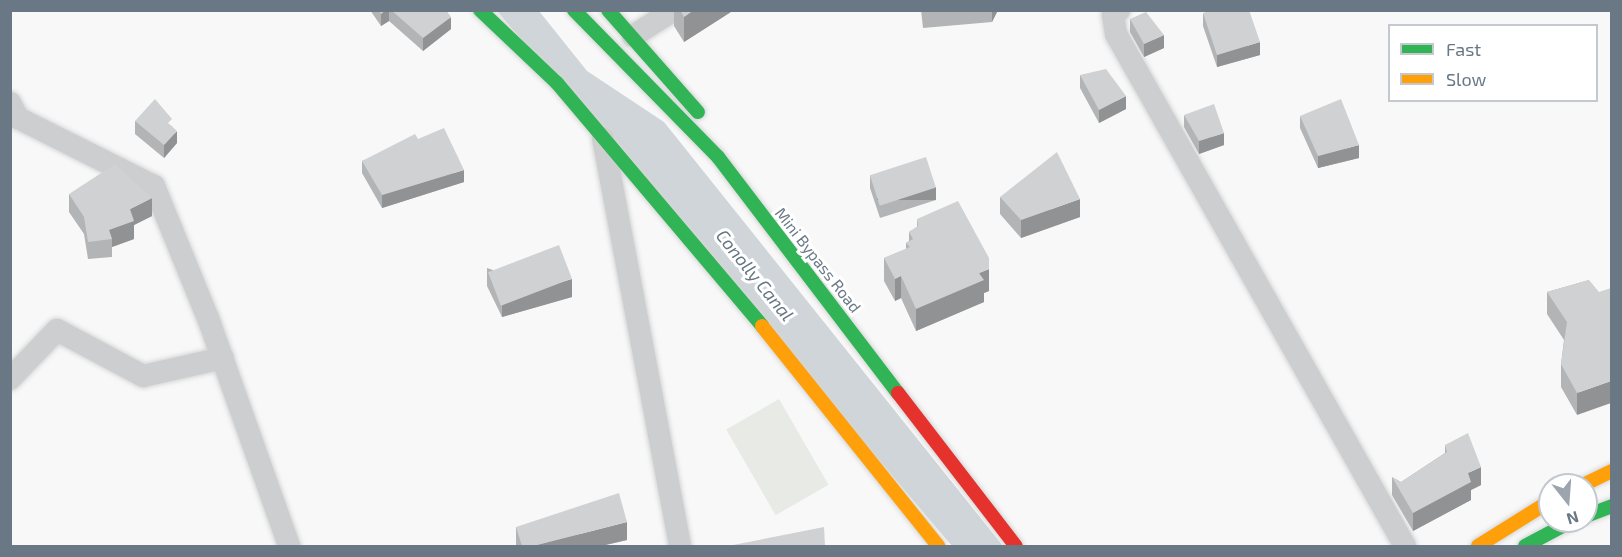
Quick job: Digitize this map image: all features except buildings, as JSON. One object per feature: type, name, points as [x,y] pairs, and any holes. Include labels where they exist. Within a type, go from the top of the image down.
[{"type":"main road","points":[[480,10],[557,83],[602,135],[708,259],[939,546]]},
{"type":"main road","name":"Mini Bypass Road","points":[[574,10],[718,158],[1016,546]]},
{"type":"main road","name":"Mini Bypass Road","points":[[608,10],[663,66],[899,368]]},
{"type":"main road","points":[[1478,546],[1538,508]]},
{"type":"main road","points":[[1525,546],[1549,533]]},
{"type":"street","points":[[633,36],[674,10]]},
{"type":"street","points":[[1119,10],[1113,15],[1116,34],[1405,546]]},
{"type":"street","points":[[10,103],[18,118],[154,186],[223,358],[289,546]]},
{"type":"street","points":[[602,135],[681,546]]},
{"type":"street","points":[[10,379],[57,330],[142,376],[223,358]]},
{"type":"shaded area","points":[[779,399],[828,485],[776,515],[726,429]]},
{"type":"water","name":"Conolly Canal","points":[[497,11],[539,11],[587,71],[664,122],[1003,546],[952,546]]},
{"type":"traffic: fast","points":[[480,10],[557,83],[762,326]]},
{"type":"traffic: fast","points":[[574,10],[718,157],[898,393]]},
{"type":"traffic: fast","points":[[608,10],[698,112]]},
{"type":"traffic: fast","points":[[1598,511],[1612,506]]},
{"type":"traffic: fast","points":[[1525,546],[1549,533]]},
{"type":"traffic: slow","points":[[762,326],[938,546]]},
{"type":"traffic: slow","points":[[1598,478],[1612,471]]},
{"type":"traffic: slow","points":[[1478,546],[1538,508]]},
{"type":"traffic: jam","points":[[898,393],[1016,546]]}]
